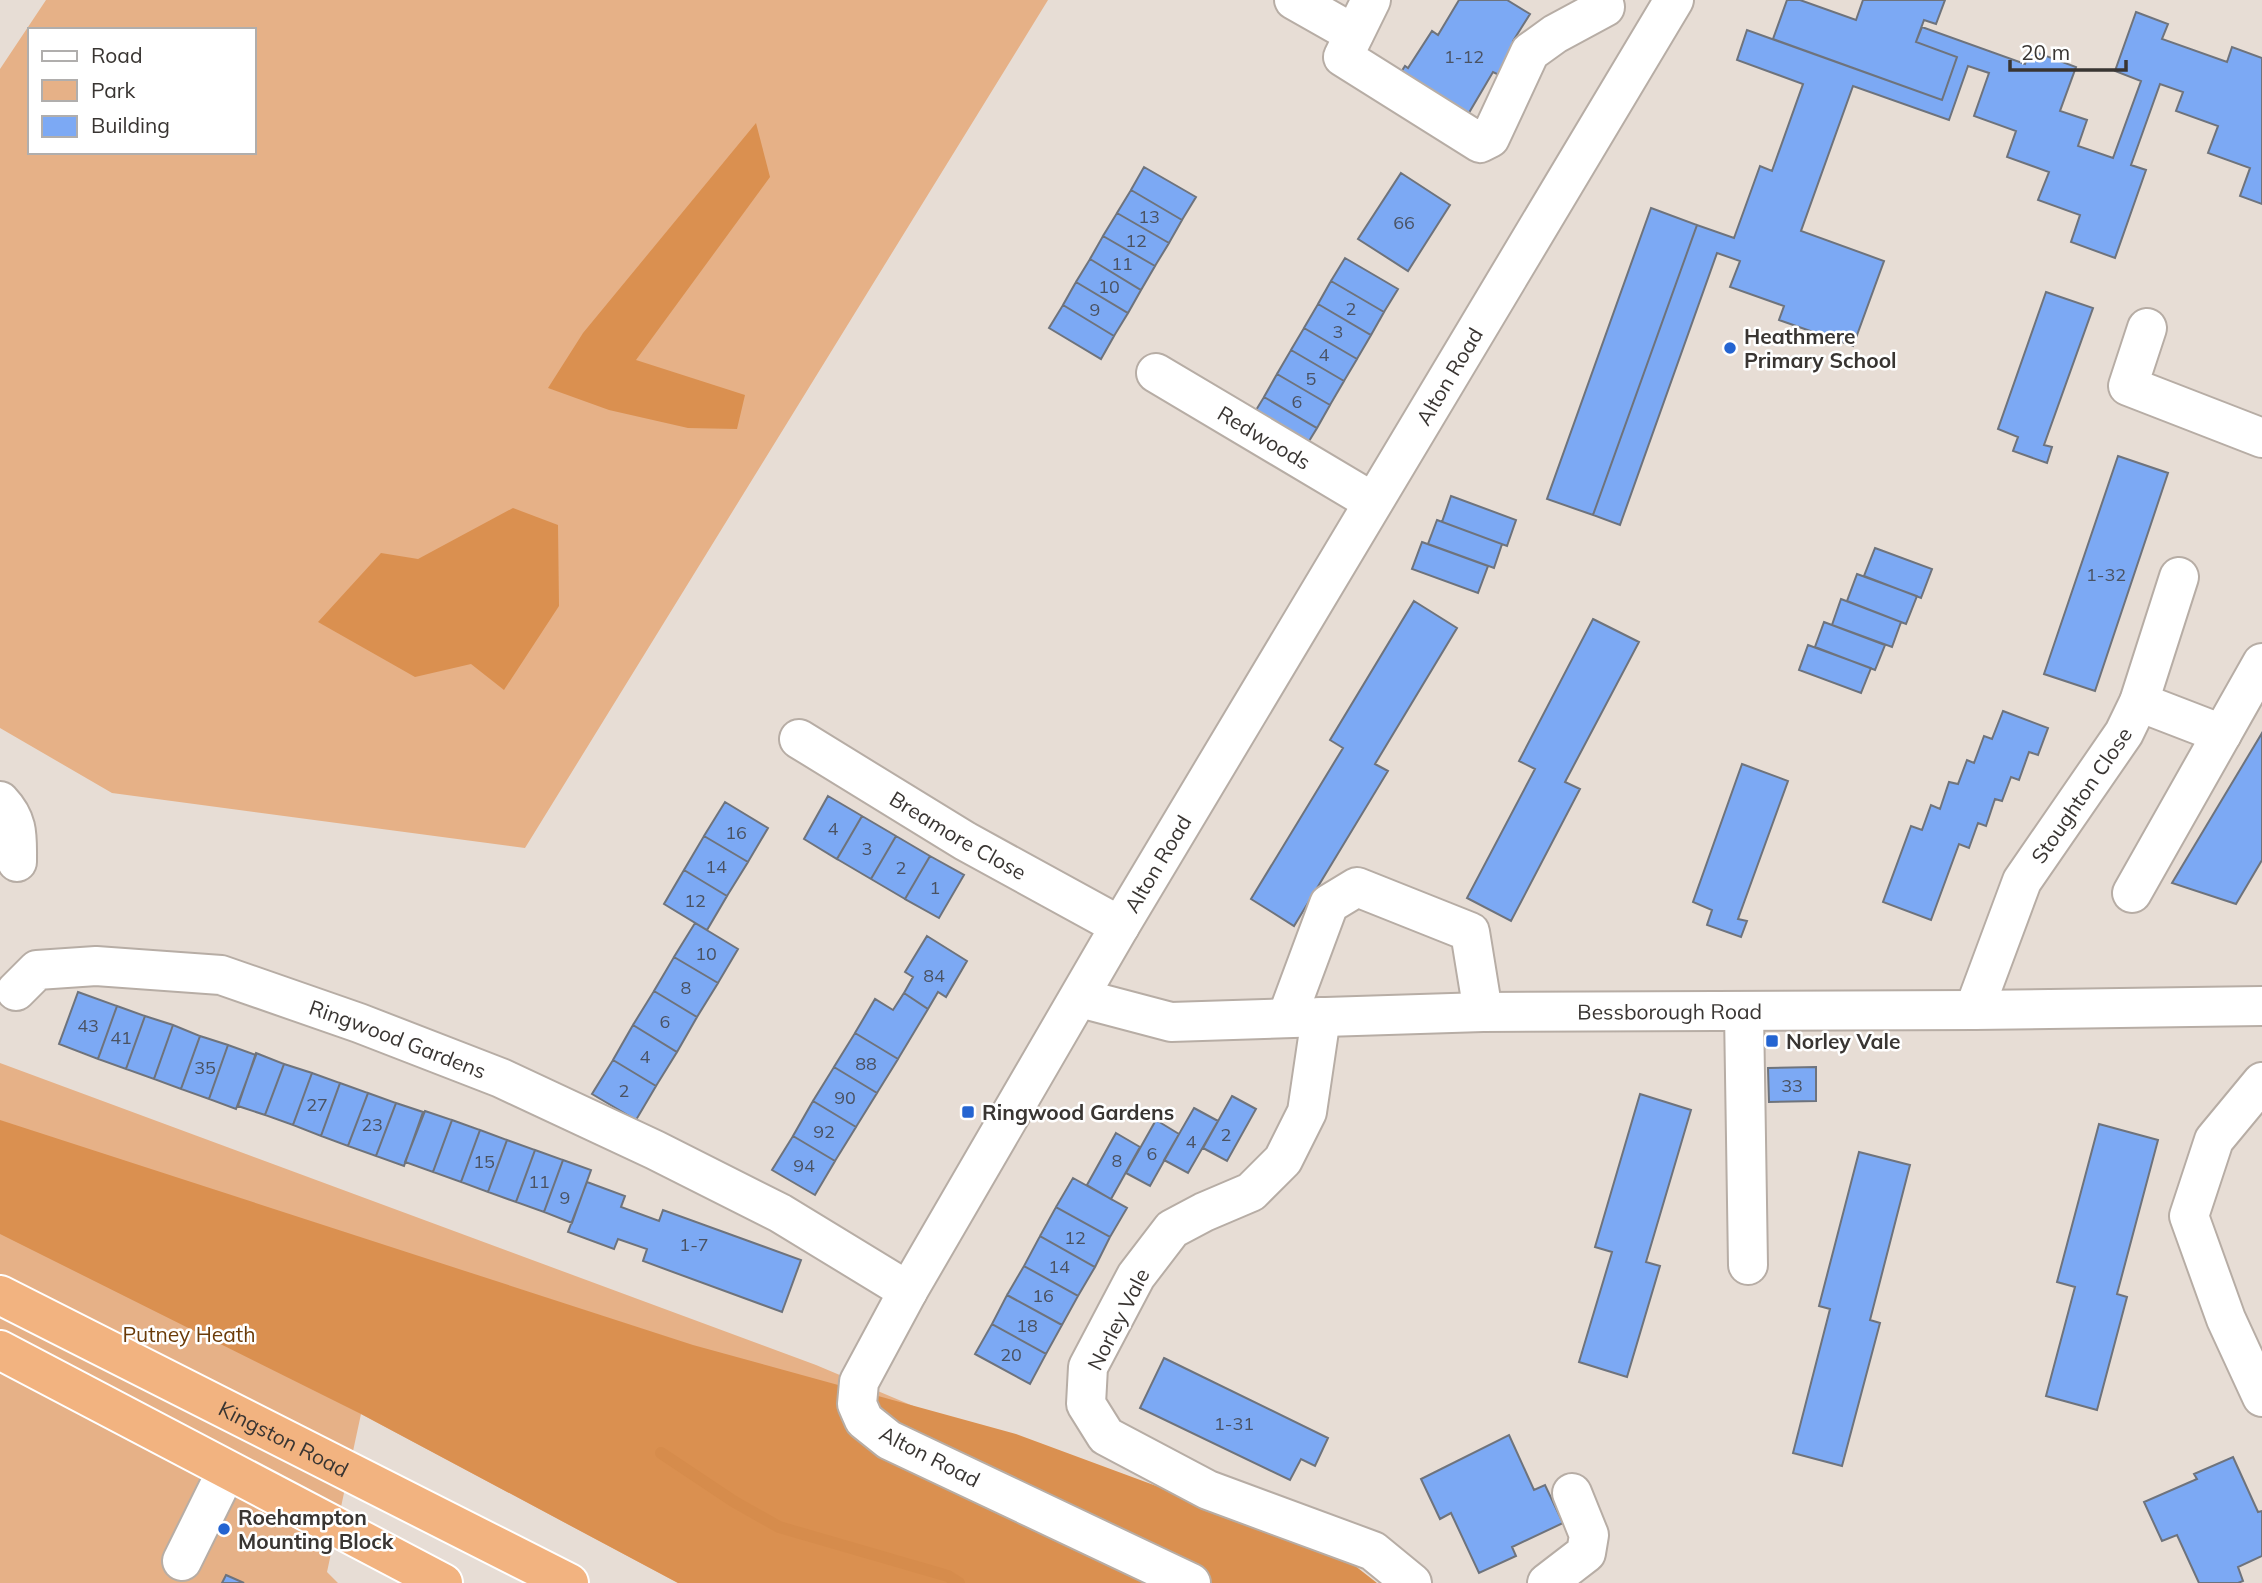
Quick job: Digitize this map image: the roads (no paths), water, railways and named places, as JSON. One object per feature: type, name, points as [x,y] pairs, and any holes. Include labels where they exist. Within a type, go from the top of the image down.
[{"type":"highway","name":"Kingston Road","points":[[0,1294],[569,1583]]},
{"type":"highway","points":[[0,1350],[443,1583]]},
{"type":"street","points":[[1294,0],[1348,46],[1480,144],[1490,138],[1530,52],[1555,34],[1604,4],[1652,37]]},
{"type":"street","points":[[1348,46],[1371,0]]},
{"type":"street","name":"Alton Road","points":[[1191,1583],[889,1440],[864,1420],[857,1404],[859,1382],[908,1291],[1120,926],[1674,0]]},
{"type":"street","points":[[2147,328],[2128,386],[2262,438]]},
{"type":"street","name":"Redwoods","points":[[1156,373],[1373,502]]},
{"type":"street","name":"Stoughton Close","points":[[1974,1010],[2022,881],[2124,733],[2139,702],[2179,577]]},
{"type":"street","points":[[2132,893],[2262,663]]},
{"type":"street","points":[[2139,702],[2222,734]]},
{"type":"street","name":"Breamore Close","points":[[799,740],[965,841],[1120,926]]},
{"type":"street","points":[[0,801],[17,827],[21,862]]},
{"type":"street","name":"Norley Vale","points":[[1412,1583],[1373,1550],[1208,1490],[1106,1436],[1086,1404],[1088,1367],[1136,1276],[1172,1228],[1251,1192],[1283,1160],[1307,1112],[1304,1017],[1329,904],[1357,887],[1470,932],[1483,1012]]},
{"type":"street","name":"Ringwood Gardens","points":[[16,991],[37,970],[96,966],[221,975],[359,1023],[502,1078],[780,1213],[908,1291]]},
{"type":"street","name":"Bessborough Road","points":[[1080,998],[1171,1022],[1483,1012],[2262,1006]]},
{"type":"street","points":[[1744,1012],[1748,1265]]},
{"type":"street","points":[[2262,1082],[2214,1140],[2189,1216],[2226,1319],[2262,1397]]},
{"type":"street","points":[[182,1560],[227,1470]]},
{"type":"street","points":[[1547,1583],[1586,1553],[1589,1535],[1572,1493]]},
{"type":"waterway","points":[[661,1453],[733,1501],[779,1527],[948,1576],[959,1583]]},
{"type":"place","name":"Heathmere Primary School","points":[[1730,348]]},
{"type":"place","name":"Norley Vale","points":[[1772,1041]]},
{"type":"place","name":"Ringwood Gardens","points":[[968,1112]]},
{"type":"place","name":"Roehampton Mounting Block","points":[[224,1529]]},
{"type":"park label","name":"Putney Heath","points":[[189,1334]]}]
